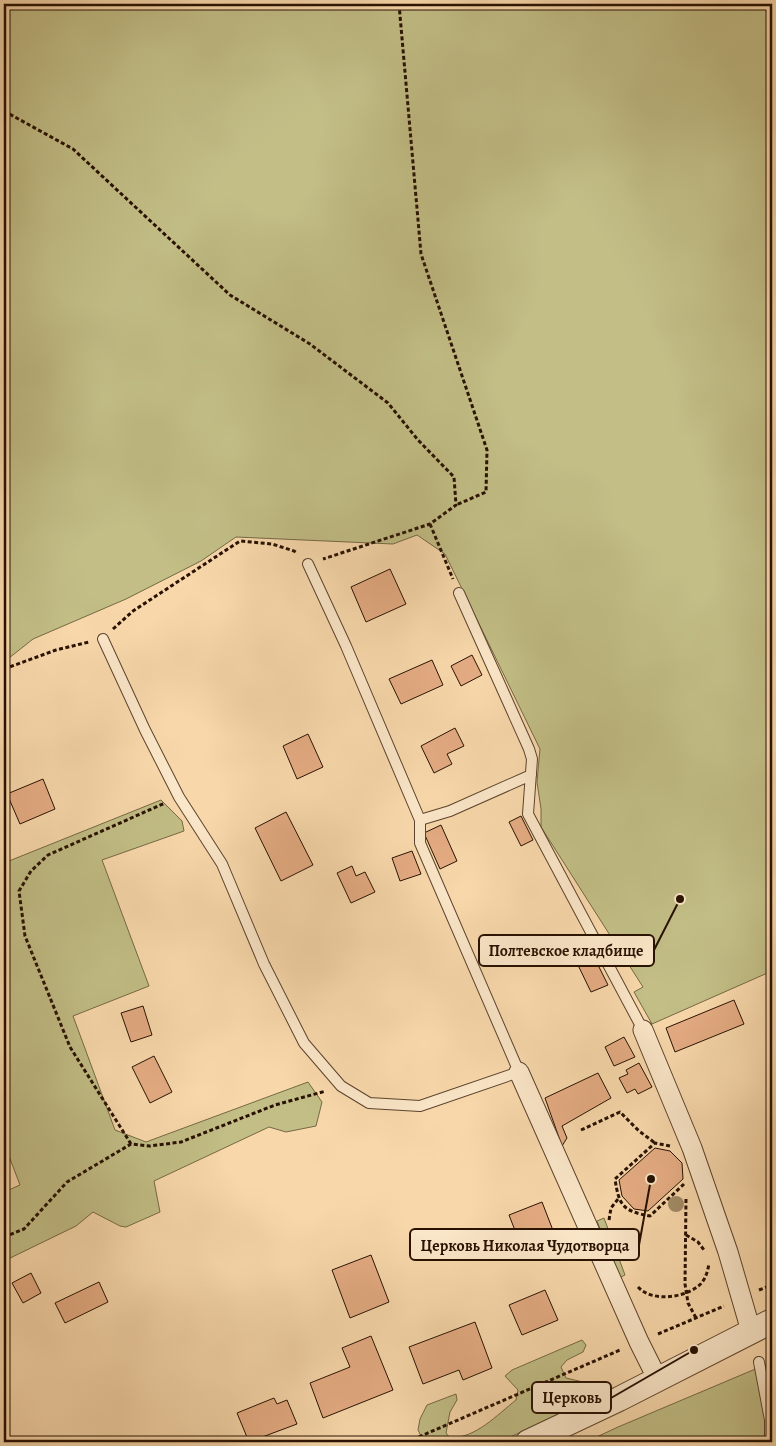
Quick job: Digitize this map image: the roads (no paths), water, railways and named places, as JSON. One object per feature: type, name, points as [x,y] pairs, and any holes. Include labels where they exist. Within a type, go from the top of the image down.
[{"type":"street","points":[[642,1030],[692,1148],[742,1297],[751,1331]]},
{"type":"street","points":[[520,1072],[639,1342],[658,1380]]},
{"type":"street","points":[[528,1442],[658,1380],[772,1321]]},
{"type":"lane","points":[[103,639],[145,730],[179,797],[222,864],[264,964],[304,1043],[341,1086],[369,1103],[420,1106],[520,1072],[420,843],[420,820],[346,646],[308,564]]},
{"type":"lane","points":[[459,593],[530,749],[532,759],[528,814],[642,1030]]},
{"type":"lane","points":[[420,820],[450,811],[531,775]]},
{"type":"lane","points":[[758,1362],[770,1420],[770,1442]]},
{"type":"place","name":"Полтевское кладбище","points":[[680,899]]},
{"type":"place","name":"Церковь Николая Чудотворца","points":[[651,1179]]},
{"type":"place","name":"Церковь","points":[[694,1350]]}]
